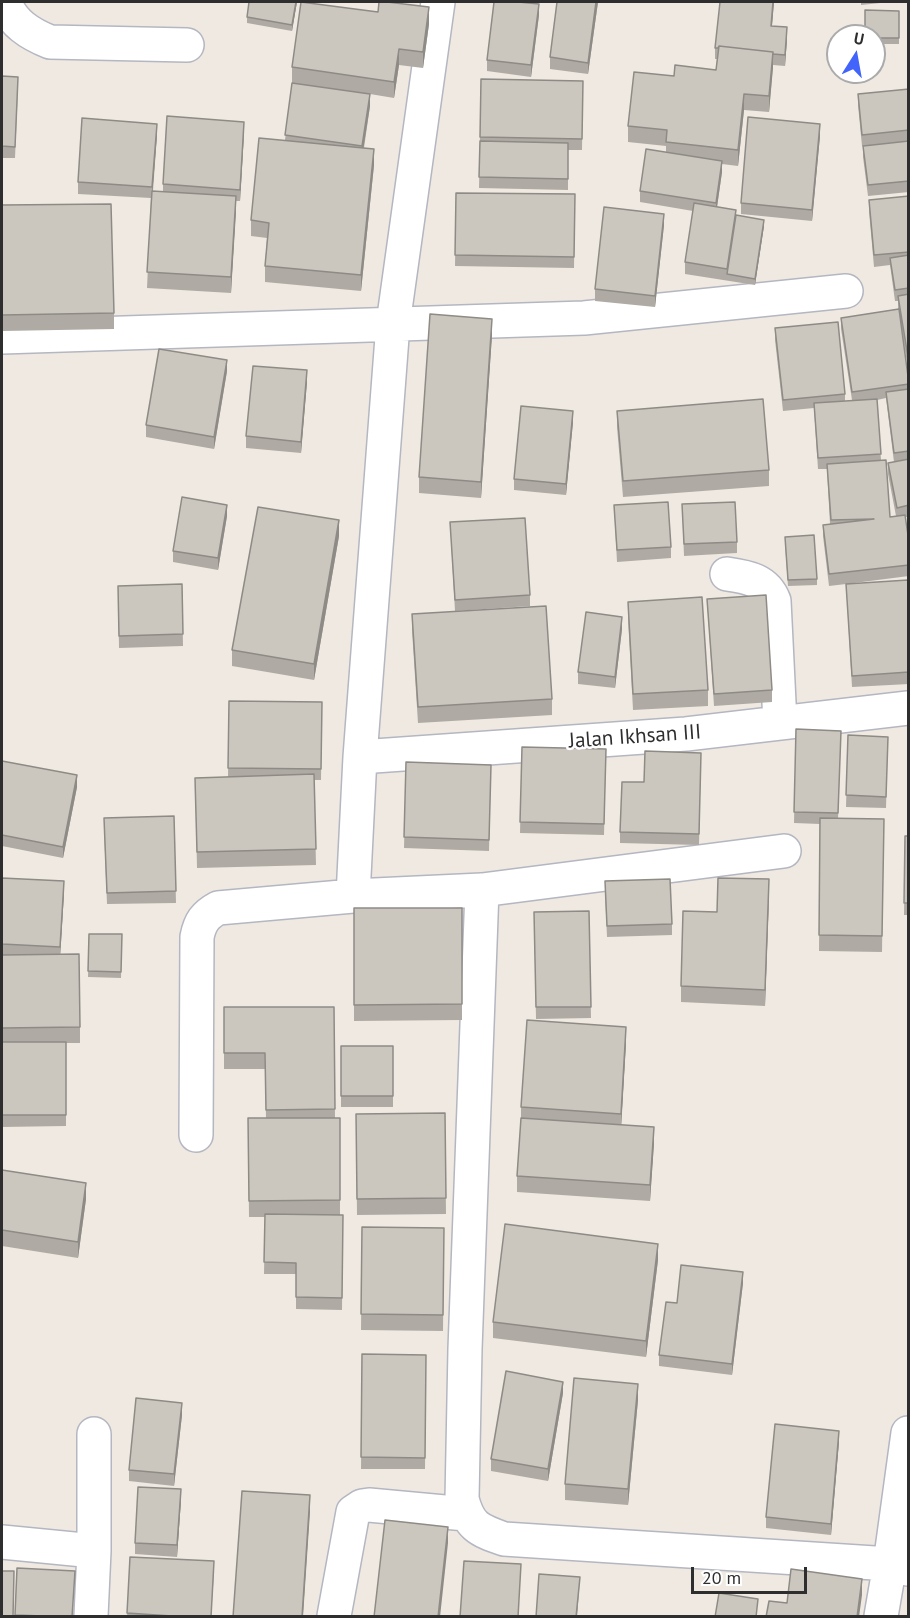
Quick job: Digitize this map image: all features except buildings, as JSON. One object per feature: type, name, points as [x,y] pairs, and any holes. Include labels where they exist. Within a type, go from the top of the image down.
[{"type":"street","points":[[5,2],[20,25],[33,35],[50,42],[187,45]]},
{"type":"street","points":[[352,896],[360,757],[393,324],[438,2]]},
{"type":"street","points":[[2,337],[584,318],[846,291]]},
{"type":"street","points":[[727,574],[758,581],[771,594],[774,601],[780,723]]},
{"type":"street","name":"Jalan Ikhsan III","points":[[360,757],[686,734],[909,708]]},
{"type":"street","points":[[196,1135],[197,937],[199,925],[206,915],[218,908],[352,896],[482,890],[784,851]]},
{"type":"street","points":[[482,890],[465,1348],[462,1498],[466,1514],[475,1526],[504,1539],[899,1567]]},
{"type":"street","points":[[881,1617],[899,1567],[909,1433]]},
{"type":"street","points":[[91,1617],[94,1551],[94,1434]]},
{"type":"street","points":[[334,1617],[353,1512],[369,1505],[466,1514]]},
{"type":"street","points":[[2,1542],[94,1551]]}]
